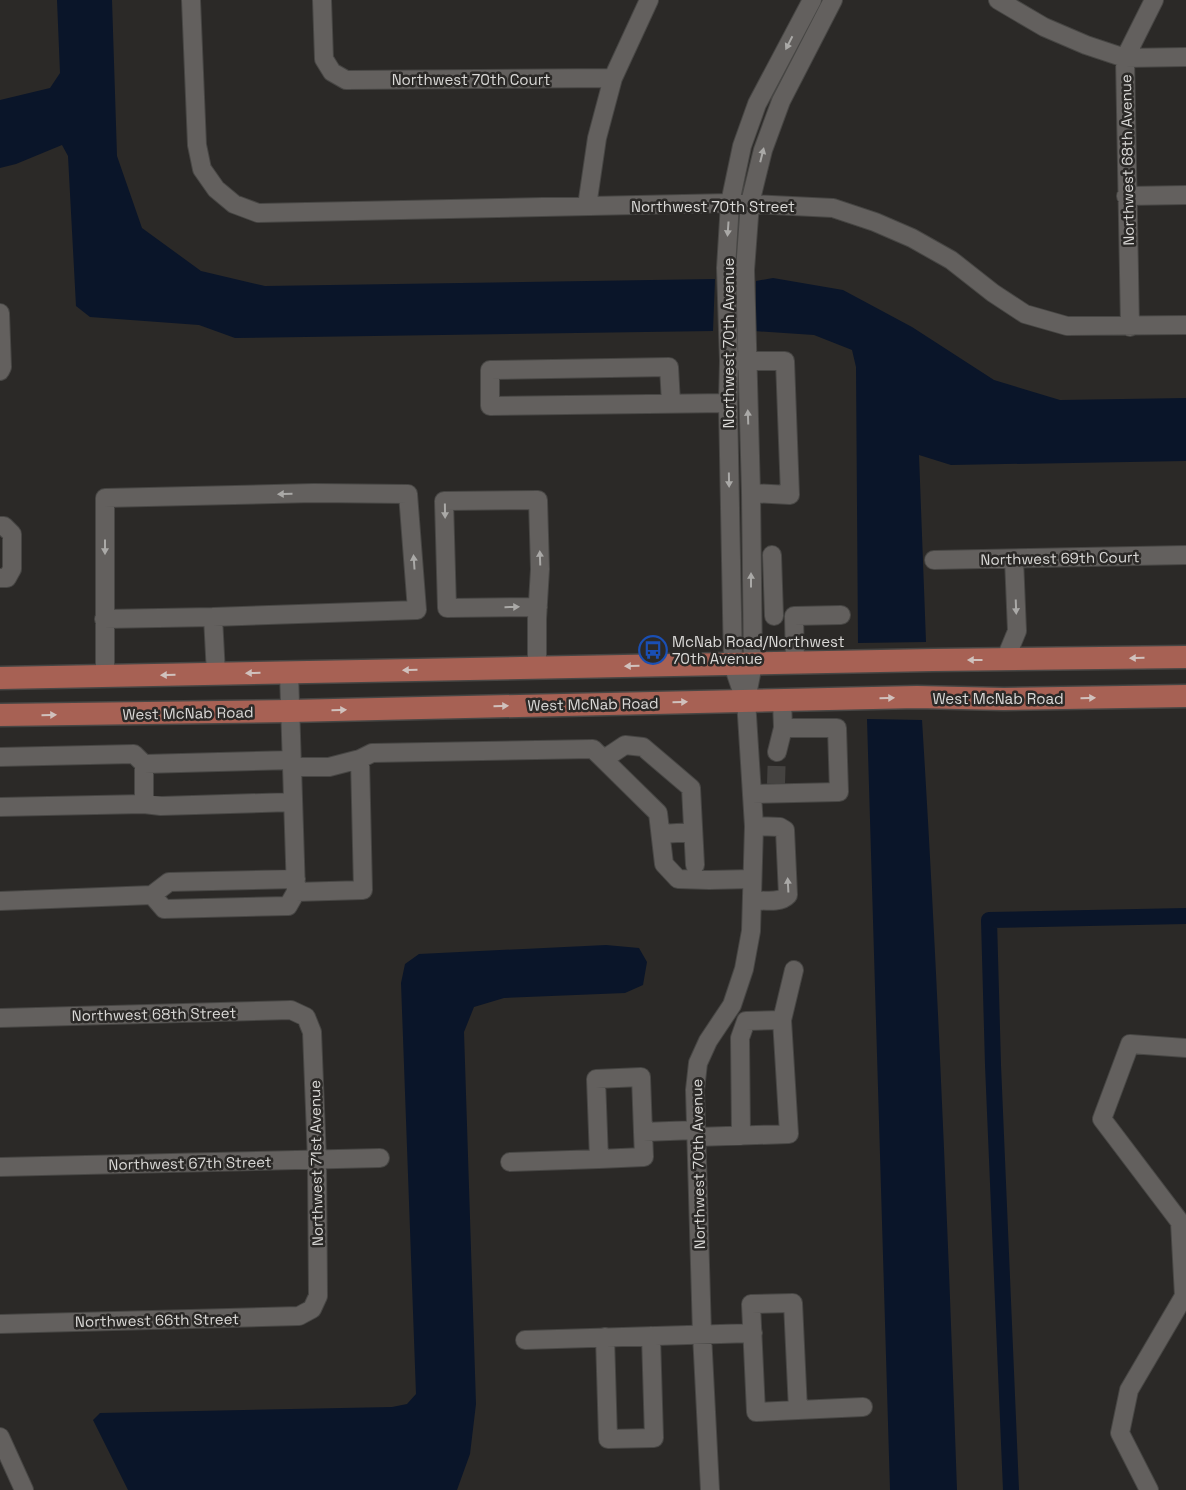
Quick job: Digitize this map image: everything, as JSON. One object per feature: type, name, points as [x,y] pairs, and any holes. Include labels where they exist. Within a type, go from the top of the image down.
[{"type":"main road","points":[[0,678],[1186,657]]},
{"type":"main road","name":"West McNab Road","points":[[0,715],[290,711],[917,697],[1004,699],[1186,696]]},
{"type":"street","name":"Northwest 70th Street","points":[[191,0],[197,145],[202,169],[216,189],[234,204],[258,213],[730,203],[833,208],[875,222],[912,238],[952,260],[993,293],[1025,314],[1067,326],[1186,325]]},
{"type":"street","name":"Northwest 70th Court","points":[[322,0],[324,59],[332,72],[346,80],[613,78]]},
{"type":"street","points":[[587,206],[597,138],[613,78],[649,0]]},
{"type":"street","name":"Northwest 68th Avenue","points":[[1130,326],[1126,196],[1125,58],[1154,0]]},
{"type":"street","points":[[1001,1],[1044,27],[1086,45],[1125,58],[1186,57]]},
{"type":"street","points":[[806,2],[829,7]]},
{"type":"street","name":"Northwest 70th Avenue","points":[[743,664],[751,615],[751,493],[726,268],[730,203],[742,146],[757,104],[806,2]]},
{"type":"street","name":"Northwest 70th Avenue","points":[[710,1490],[702,1334],[694,1090],[698,1064],[708,1041],[732,1005],[744,969],[751,931],[754,826],[728,403],[737,361],[750,203],[763,150],[781,101],[829,7]]},
{"type":"street","points":[[1126,196],[1186,195]]},
{"type":"street","points":[[0,313],[2,367],[0,371]]},
{"type":"street","points":[[737,361],[786,361],[790,494],[751,493]]},
{"type":"street","points":[[671,403],[669,367],[490,370],[490,406],[728,403]]},
{"type":"street","points":[[104,619],[418,610],[408,494],[314,493],[105,498],[104,619],[105,676]]},
{"type":"street","points":[[537,668],[540,569],[538,500],[444,501],[447,608],[538,607]]},
{"type":"street","points":[[0,526],[4,526],[12,534],[12,569],[6,578],[0,578]]},
{"type":"street","points":[[772,555],[774,616]]},
{"type":"street","name":"Northwest 69th Court","points":[[934,560],[1186,555]]},
{"type":"street","points":[[1006,660],[1017,631],[1014,559]]},
{"type":"street","points":[[751,615],[841,615]]},
{"type":"street","points":[[794,616],[795,663]]},
{"type":"street","points":[[213,617],[216,674]]},
{"type":"street","points":[[152,895],[164,909],[288,906],[296,885],[289,673]]},
{"type":"street","points":[[752,794],[776,788],[839,792],[837,728],[846,699]]},
{"type":"street","points":[[778,752],[783,728],[782,700]]},
{"type":"street","points":[[783,728],[837,728]]},
{"type":"street","points":[[604,760],[625,745],[643,747],[691,788],[695,865]]},
{"type":"street","points":[[144,764],[292,764],[329,767],[360,759],[372,753],[594,749],[658,813],[664,864],[678,879],[752,879]]},
{"type":"street","points":[[0,757],[134,754],[144,764],[144,804]]},
{"type":"street","points":[[0,901],[152,895],[170,882],[296,885],[362,890],[360,759]]},
{"type":"street","points":[[0,807],[144,804],[160,806],[293,802]]},
{"type":"street","points":[[752,900],[773,901],[784,899],[788,895],[785,830],[780,827],[754,826]]},
{"type":"street","points":[[661,834],[693,832]]},
{"type":"street","points":[[643,1132],[742,1136],[789,1134],[782,1020],[794,970]]},
{"type":"street","name":"Northwest 68th Street","points":[[0,1018],[291,1010],[306,1018]]},
{"type":"street","name":"Northwest 71st Avenue","points":[[306,1018],[312,1032],[317,1160],[318,1296],[312,1309]]},
{"type":"street","points":[[742,1136],[740,1038],[746,1022],[782,1020]]},
{"type":"street","points":[[1149,1490],[1120,1434],[1130,1390],[1184,1296],[1180,1222],[1102,1119],[1130,1044],[1186,1048]]},
{"type":"street","points":[[510,1162],[599,1159],[644,1157],[641,1077],[596,1080],[599,1159]]},
{"type":"street","name":"Northwest 67th Street","points":[[0,1167],[380,1158]]},
{"type":"street","points":[[798,1410],[793,1303],[751,1304],[756,1412],[863,1407]]},
{"type":"street","name":"Northwest 66th Street","points":[[0,1324],[299,1316],[312,1309]]},
{"type":"street","points":[[525,1340],[753,1333]]},
{"type":"street","points":[[605,1337],[608,1439],[617,1439],[654,1438],[651,1336]]},
{"type":"street","points":[[0,1437],[24,1490]]},
{"type":"water","points":[[57,0],[112,0],[117,156],[142,228],[201,271],[265,286],[715,279],[713,331],[235,338],[199,325],[90,317],[76,306],[68,156],[62,145],[16,164],[0,168],[0,100],[50,88],[60,73]]},
{"type":"water","points":[[773,278],[843,290],[912,327],[994,380],[1060,400],[1186,398],[1186,461],[951,465],[919,455],[926,642],[858,643],[856,367],[852,350],[814,335],[754,331],[756,281]]},
{"type":"water","points":[[867,719],[922,720],[942,1105],[957,1490],[890,1490]]},
{"type":"water","points":[[606,945],[639,948],[647,962],[643,985],[625,993],[504,998],[474,1007],[464,1032],[476,1404],[470,1454],[457,1490],[128,1490],[93,1420],[100,1413],[392,1407],[407,1404],[416,1394],[401,983],[405,964],[419,954]]},
{"type":"waterway","points":[[1011,1490],[993,1065],[989,920],[1186,916]]},
{"type":"tunnel","points":[[776,784],[777,752]]},
{"type":"place","name":"McNab Road/Northwest 70th Avenue","points":[[653,650]]}]
